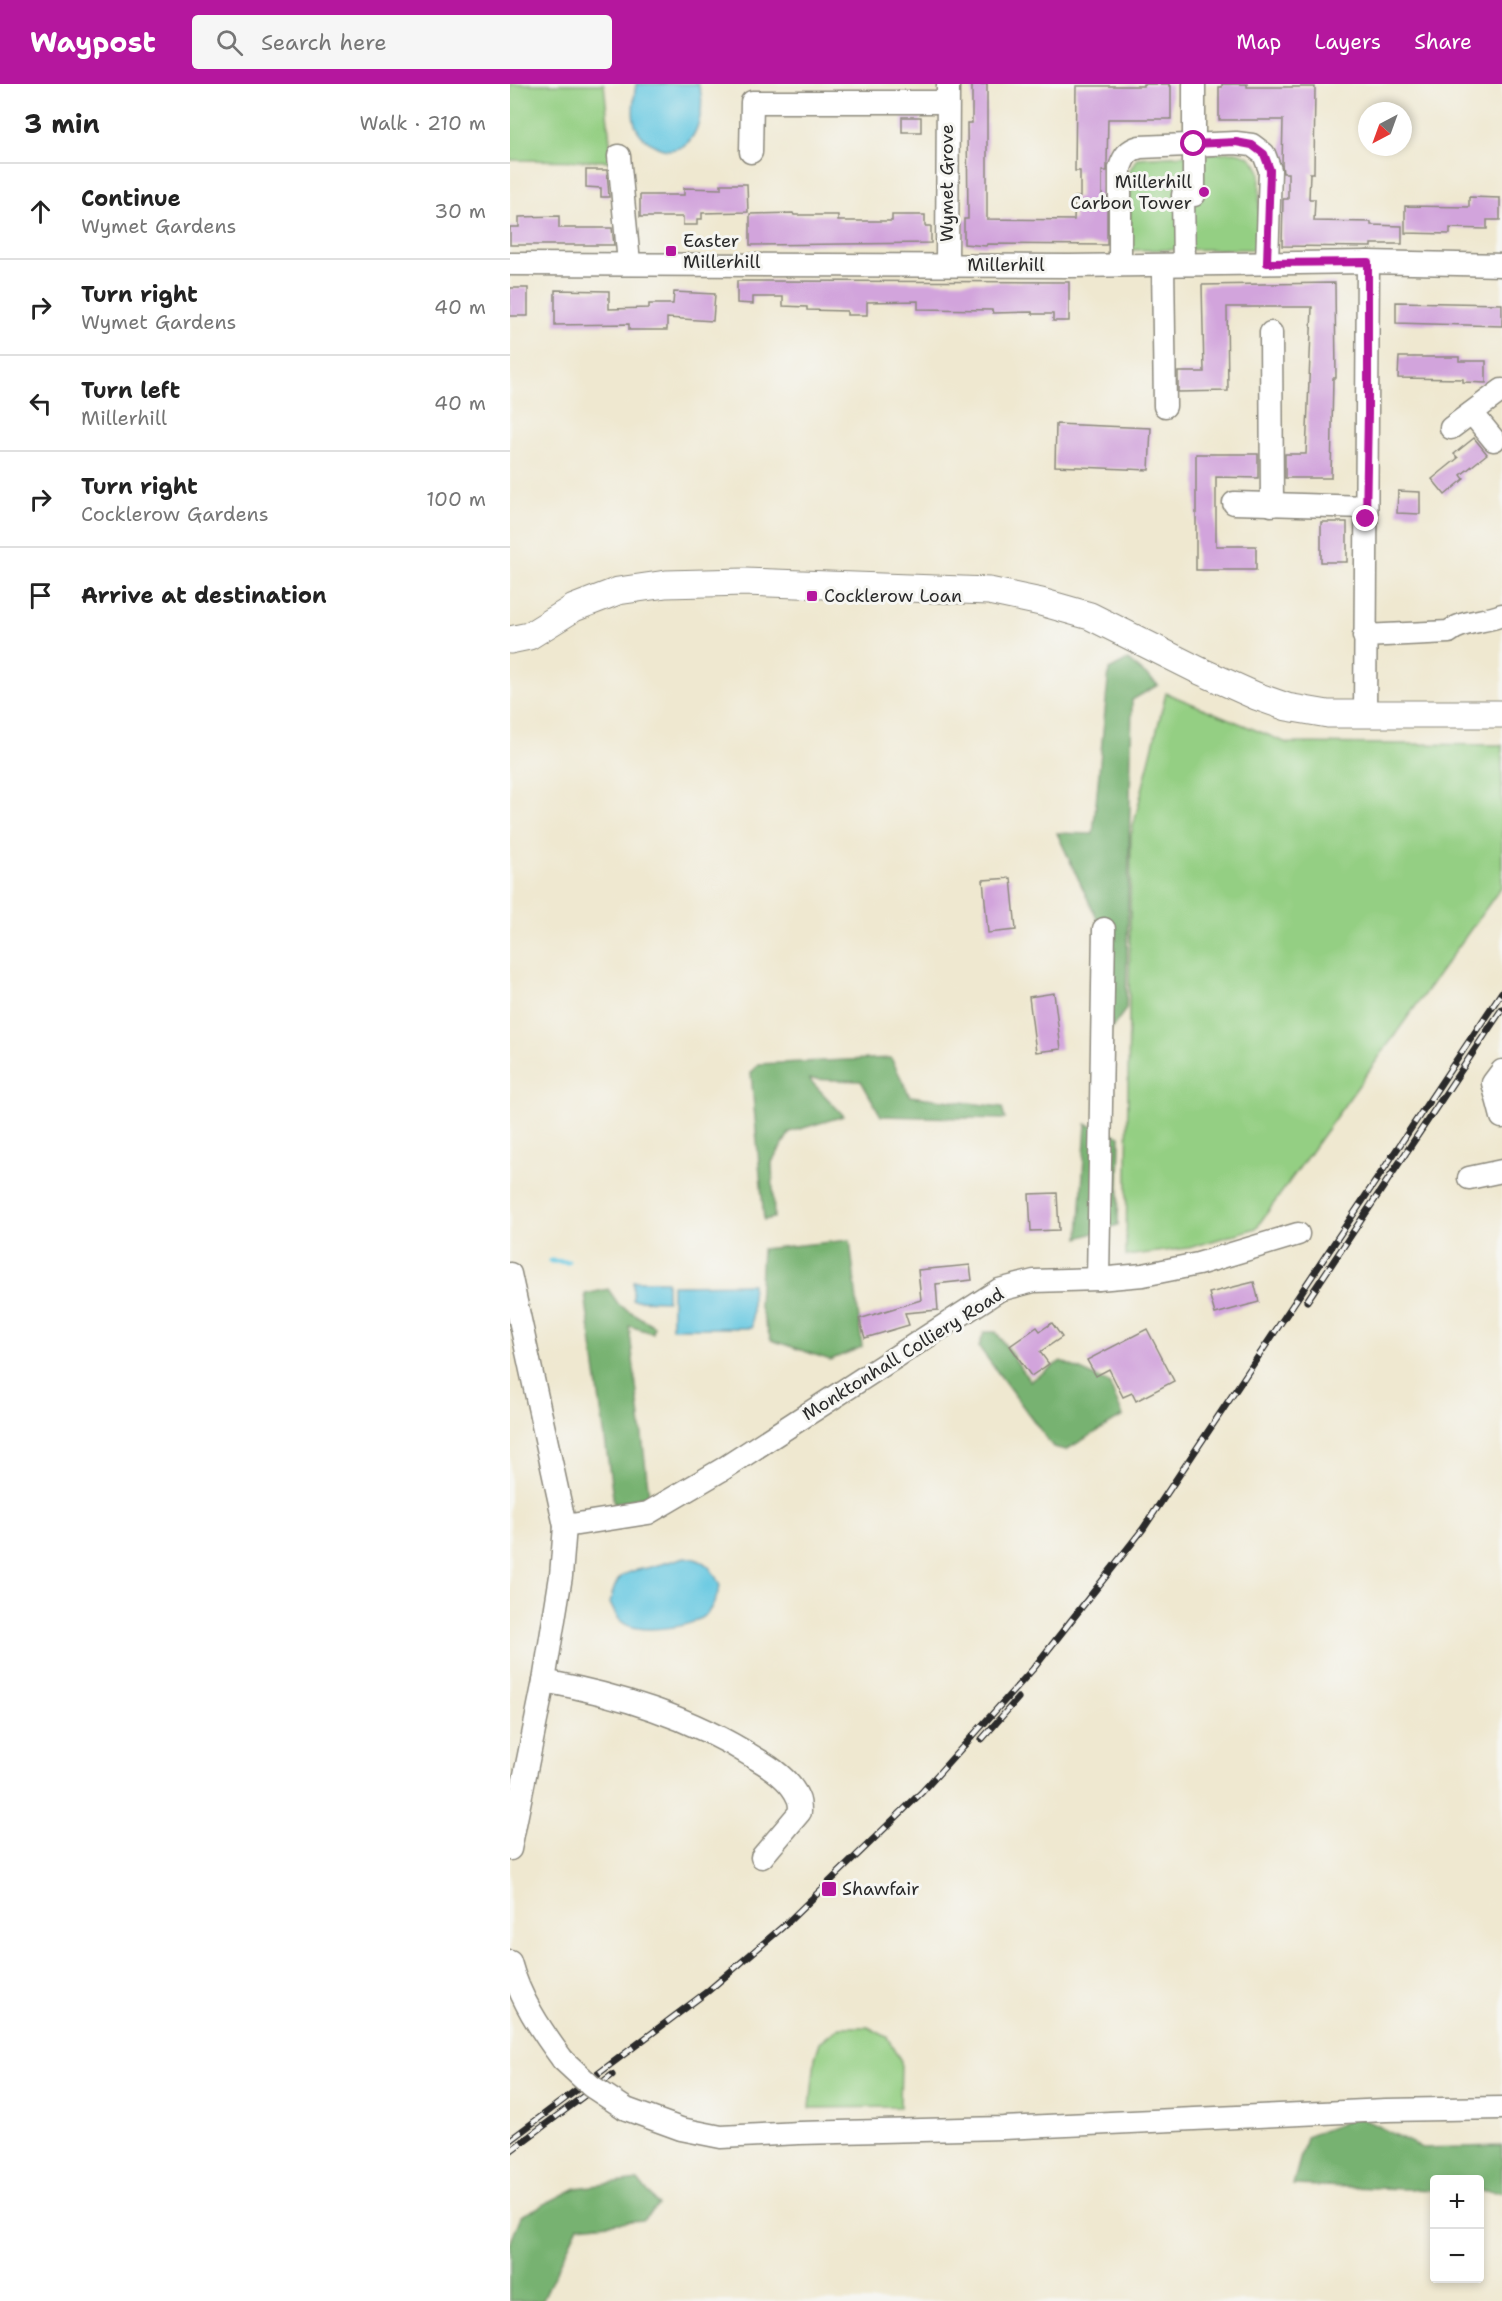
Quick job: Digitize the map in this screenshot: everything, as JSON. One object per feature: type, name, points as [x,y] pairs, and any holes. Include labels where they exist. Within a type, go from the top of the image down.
[{"type":"main road","points":[[510,640],[529,636],[573,608],[618,591],[666,584],[745,582],[989,591],[1041,602],[1090,616],[1198,670],[1287,707],[1328,714],[1365,716],[1502,714]]},
{"type":"street","points":[[1165,406],[1173,264],[1183,195],[1194,195],[1194,84]]},
{"type":"street","name":"Wymet Grove","points":[[751,152],[752,102],[947,93],[947,265]]},
{"type":"street","points":[[1120,265],[1120,168],[1124,157],[1131,149],[1236,142],[1252,145],[1264,154],[1270,170],[1267,263]]},
{"type":"street","points":[[619,156],[629,263]]},
{"type":"street","points":[[1365,716],[1368,262]]},
{"type":"street","name":"Millerhill","points":[[510,264],[1120,265],[1368,262],[1502,265]]},
{"type":"street","points":[[1271,333],[1272,505]]},
{"type":"street","points":[[1452,428],[1502,390]]},
{"type":"street","points":[[1472,413],[1494,440]]},
{"type":"street","points":[[1234,503],[1366,507]]},
{"type":"street","points":[[1364,636],[1449,632],[1456,626],[1481,622],[1502,615]]},
{"type":"street","points":[[1098,1279],[1104,928]]},
{"type":"street","points":[[1502,1071],[1493,1083],[1502,1117]]},
{"type":"street","points":[[1469,1178],[1502,1171]]},
{"type":"street","name":"Monktonhall Colliery Road","points":[[565,1527],[648,1513],[723,1469],[999,1290],[1034,1281],[1143,1275],[1198,1264],[1298,1234]]},
{"type":"street","points":[[510,1274],[565,1527],[561,1576],[544,1681],[510,1849]]},
{"type":"street","points":[[544,1681],[587,1689],[673,1716],[734,1744],[769,1766],[788,1783],[798,1798],[800,1812],[762,1857]]},
{"type":"street","points":[[510,1962],[516,1983],[537,2025],[563,2060],[591,2086],[626,2109],[681,2129],[722,2137],[1003,2128],[1374,2110],[1502,2108]]},
{"type":"green space","points":[[510,84],[604,84],[612,161],[510,160]]},
{"type":"green space","points":[[1235,152],[1250,158],[1256,163],[1260,172],[1258,249],[1130,250],[1130,170],[1137,158]]},
{"type":"green space","points":[[1128,660],[1158,685],[1132,700],[1126,1009],[1112,1028],[1098,921],[1057,833],[1093,834],[1109,670]]},
{"type":"green space","points":[[1166,693],[1287,743],[1502,745],[1502,886],[1256,1228],[1189,1248],[1126,1256],[1131,835]]},
{"type":"green space","points":[[891,1058],[910,1096],[1002,1107],[1005,1119],[881,1116],[861,1081],[809,1079],[844,1116],[790,1132],[772,1162],[774,1218],[764,1220],[751,1073],[758,1064]]},
{"type":"green space","points":[[1086,1124],[1120,1136],[1118,1225],[1079,1238]]},
{"type":"green space","points":[[850,1240],[862,1347],[830,1360],[771,1340],[759,1305],[762,1249]]},
{"type":"green space","points":[[608,1289],[619,1305],[654,1326],[653,1333],[629,1326],[649,1495],[614,1504],[585,1294]]},
{"type":"green space","points":[[984,1332],[996,1332],[1030,1381],[1061,1361],[1109,1383],[1123,1416],[1066,1450],[1053,1447],[979,1347]]},
{"type":"green space","points":[[840,2027],[868,2027],[887,2037],[901,2061],[900,2107],[810,2108],[815,2058],[820,2042]]},
{"type":"green space","points":[[1359,2117],[1422,2148],[1502,2146],[1502,2192],[1484,2191],[1484,2175],[1430,2175],[1430,2190],[1293,2185],[1306,2137]]},
{"type":"green space","points":[[638,2180],[658,2205],[642,2220],[578,2226],[542,2301],[510,2301],[510,2244],[521,2216],[576,2188]]},
{"type":"water","points":[[636,84],[698,84],[701,100],[700,118],[688,142],[678,148],[664,149],[654,145],[640,133],[633,111]]},
{"type":"water","points":[[633,1281],[667,1281],[667,1301],[633,1300]]},
{"type":"water","points":[[752,1284],[752,1328],[672,1328],[672,1285]]},
{"type":"water","points":[[685,1557],[703,1562],[714,1574],[720,1586],[713,1605],[705,1615],[689,1623],[656,1629],[635,1627],[621,1621],[610,1603],[617,1581],[621,1577]]},
{"type":"building","points":[[972,84],[987,84],[987,219],[1074,220],[1075,197],[1080,197],[1080,171],[1075,171],[1076,86],[1169,84],[1171,86],[1171,119],[1108,119],[1107,171],[1102,171],[1102,197],[1107,197],[1107,245],[987,244],[986,246],[964,244],[964,219],[968,219],[967,123],[972,123]]},
{"type":"building","points":[[1222,84],[1247,84],[1247,87],[1315,87],[1314,173],[1310,173],[1309,199],[1315,199],[1314,221],[1371,222],[1371,225],[1402,226],[1402,244],[1371,244],[1371,247],[1282,246],[1283,199],[1288,199],[1288,173],[1283,173],[1282,164],[1283,120],[1219,120],[1219,87],[1222,87]]},
{"type":"building","points":[[902,117],[921,117],[921,132],[902,132]]},
{"type":"building","points":[[586,170],[607,170],[609,197],[601,197],[601,188],[586,187]]},
{"type":"building","points":[[721,184],[747,184],[748,212],[702,213],[702,219],[697,219],[697,225],[683,225],[683,217],[640,217],[640,195],[684,195],[684,188],[721,189]]},
{"type":"building","points":[[1469,197],[1500,198],[1500,220],[1487,220],[1487,229],[1450,228],[1450,234],[1405,233],[1405,206],[1469,207]]},
{"type":"building","points":[[793,213],[794,215],[838,215],[838,221],[892,221],[892,215],[925,215],[925,226],[931,226],[931,243],[750,245],[750,214]]},
{"type":"building","points":[[559,216],[559,228],[612,228],[614,245],[510,245],[510,227],[519,227],[519,217]]},
{"type":"building","points":[[737,281],[1069,282],[1069,321],[1053,321],[1053,314],[1032,314],[1032,312],[993,313],[992,310],[918,309],[918,301],[867,302],[867,315],[847,315],[847,311],[807,310],[807,307],[783,306],[783,297],[753,297],[753,304],[737,303]]},
{"type":"building","points":[[1335,283],[1336,378],[1333,378],[1331,478],[1285,478],[1285,454],[1306,454],[1312,307],[1227,307],[1228,391],[1178,392],[1178,372],[1204,372],[1202,285]]},
{"type":"building","points":[[510,288],[528,288],[528,316],[510,316]]},
{"type":"building","points":[[555,290],[609,291],[609,309],[649,308],[649,304],[673,304],[674,292],[715,294],[713,321],[667,318],[667,330],[629,330],[629,324],[555,325]]},
{"type":"building","points":[[1396,302],[1502,304],[1502,326],[1396,323]]},
{"type":"building","points":[[1399,357],[1459,357],[1459,361],[1486,361],[1486,383],[1463,382],[1463,379],[1398,378]]},
{"type":"building","points":[[1056,424],[1151,428],[1149,470],[1055,466]]},
{"type":"building","points":[[1474,438],[1487,454],[1461,475],[1464,479],[1445,495],[1432,479],[1458,458],[1454,454]]},
{"type":"building","points":[[1196,454],[1258,454],[1258,478],[1216,477],[1216,546],[1256,546],[1256,570],[1196,570]]},
{"type":"building","points":[[1398,491],[1420,492],[1420,514],[1397,513]]},
{"type":"building","points":[[1321,522],[1347,522],[1347,562],[1321,562]]},
{"type":"building","points":[[1011,878],[1016,930],[988,933],[983,880]]},
{"type":"building","points":[[1054,993],[1061,1049],[1036,1052],[1029,997]]},
{"type":"building","points":[[1057,1193],[1059,1230],[1031,1231],[1029,1194]]},
{"type":"building","points":[[970,1265],[972,1280],[936,1284],[938,1310],[905,1313],[909,1325],[865,1338],[859,1319],[921,1300],[918,1270]]},
{"type":"building","points":[[1254,1282],[1259,1302],[1215,1314],[1209,1293]]},
{"type":"building","points":[[1052,1323],[1062,1337],[1040,1352],[1049,1364],[1031,1376],[1010,1346],[1037,1327],[1040,1331]]},
{"type":"building","points":[[1147,1329],[1174,1381],[1136,1401],[1132,1393],[1123,1397],[1109,1369],[1096,1376],[1087,1360]]},
{"type":"waterway","points":[[551,1261],[568,1262]]},
{"type":"railway","points":[[510,2140],[708,1991],[786,1924],[922,1792],[1033,1669],[1143,1529],[1502,992]]},
{"type":"railway","points":[[1307,1301],[1502,1009]]},
{"type":"railway","points":[[982,1739],[1018,1698]]},
{"type":"railway","points":[[510,2151],[612,2075]]},
{"type":"place","name":"Millerhill Carbon Tower","points":[[1204,192]]},
{"type":"place","name":"Easter Millerhill","points":[[671,251]]},
{"type":"place","name":"Cocklerow Loan","points":[[812,596]]},
{"type":"place","name":"Shawfair","points":[[829,1889]]},
{"type":"route","points":[[1194,144],[1236,142],[1252,145],[1264,154],[1270,170],[1267,263],[1368,262],[1366,519]]}]
